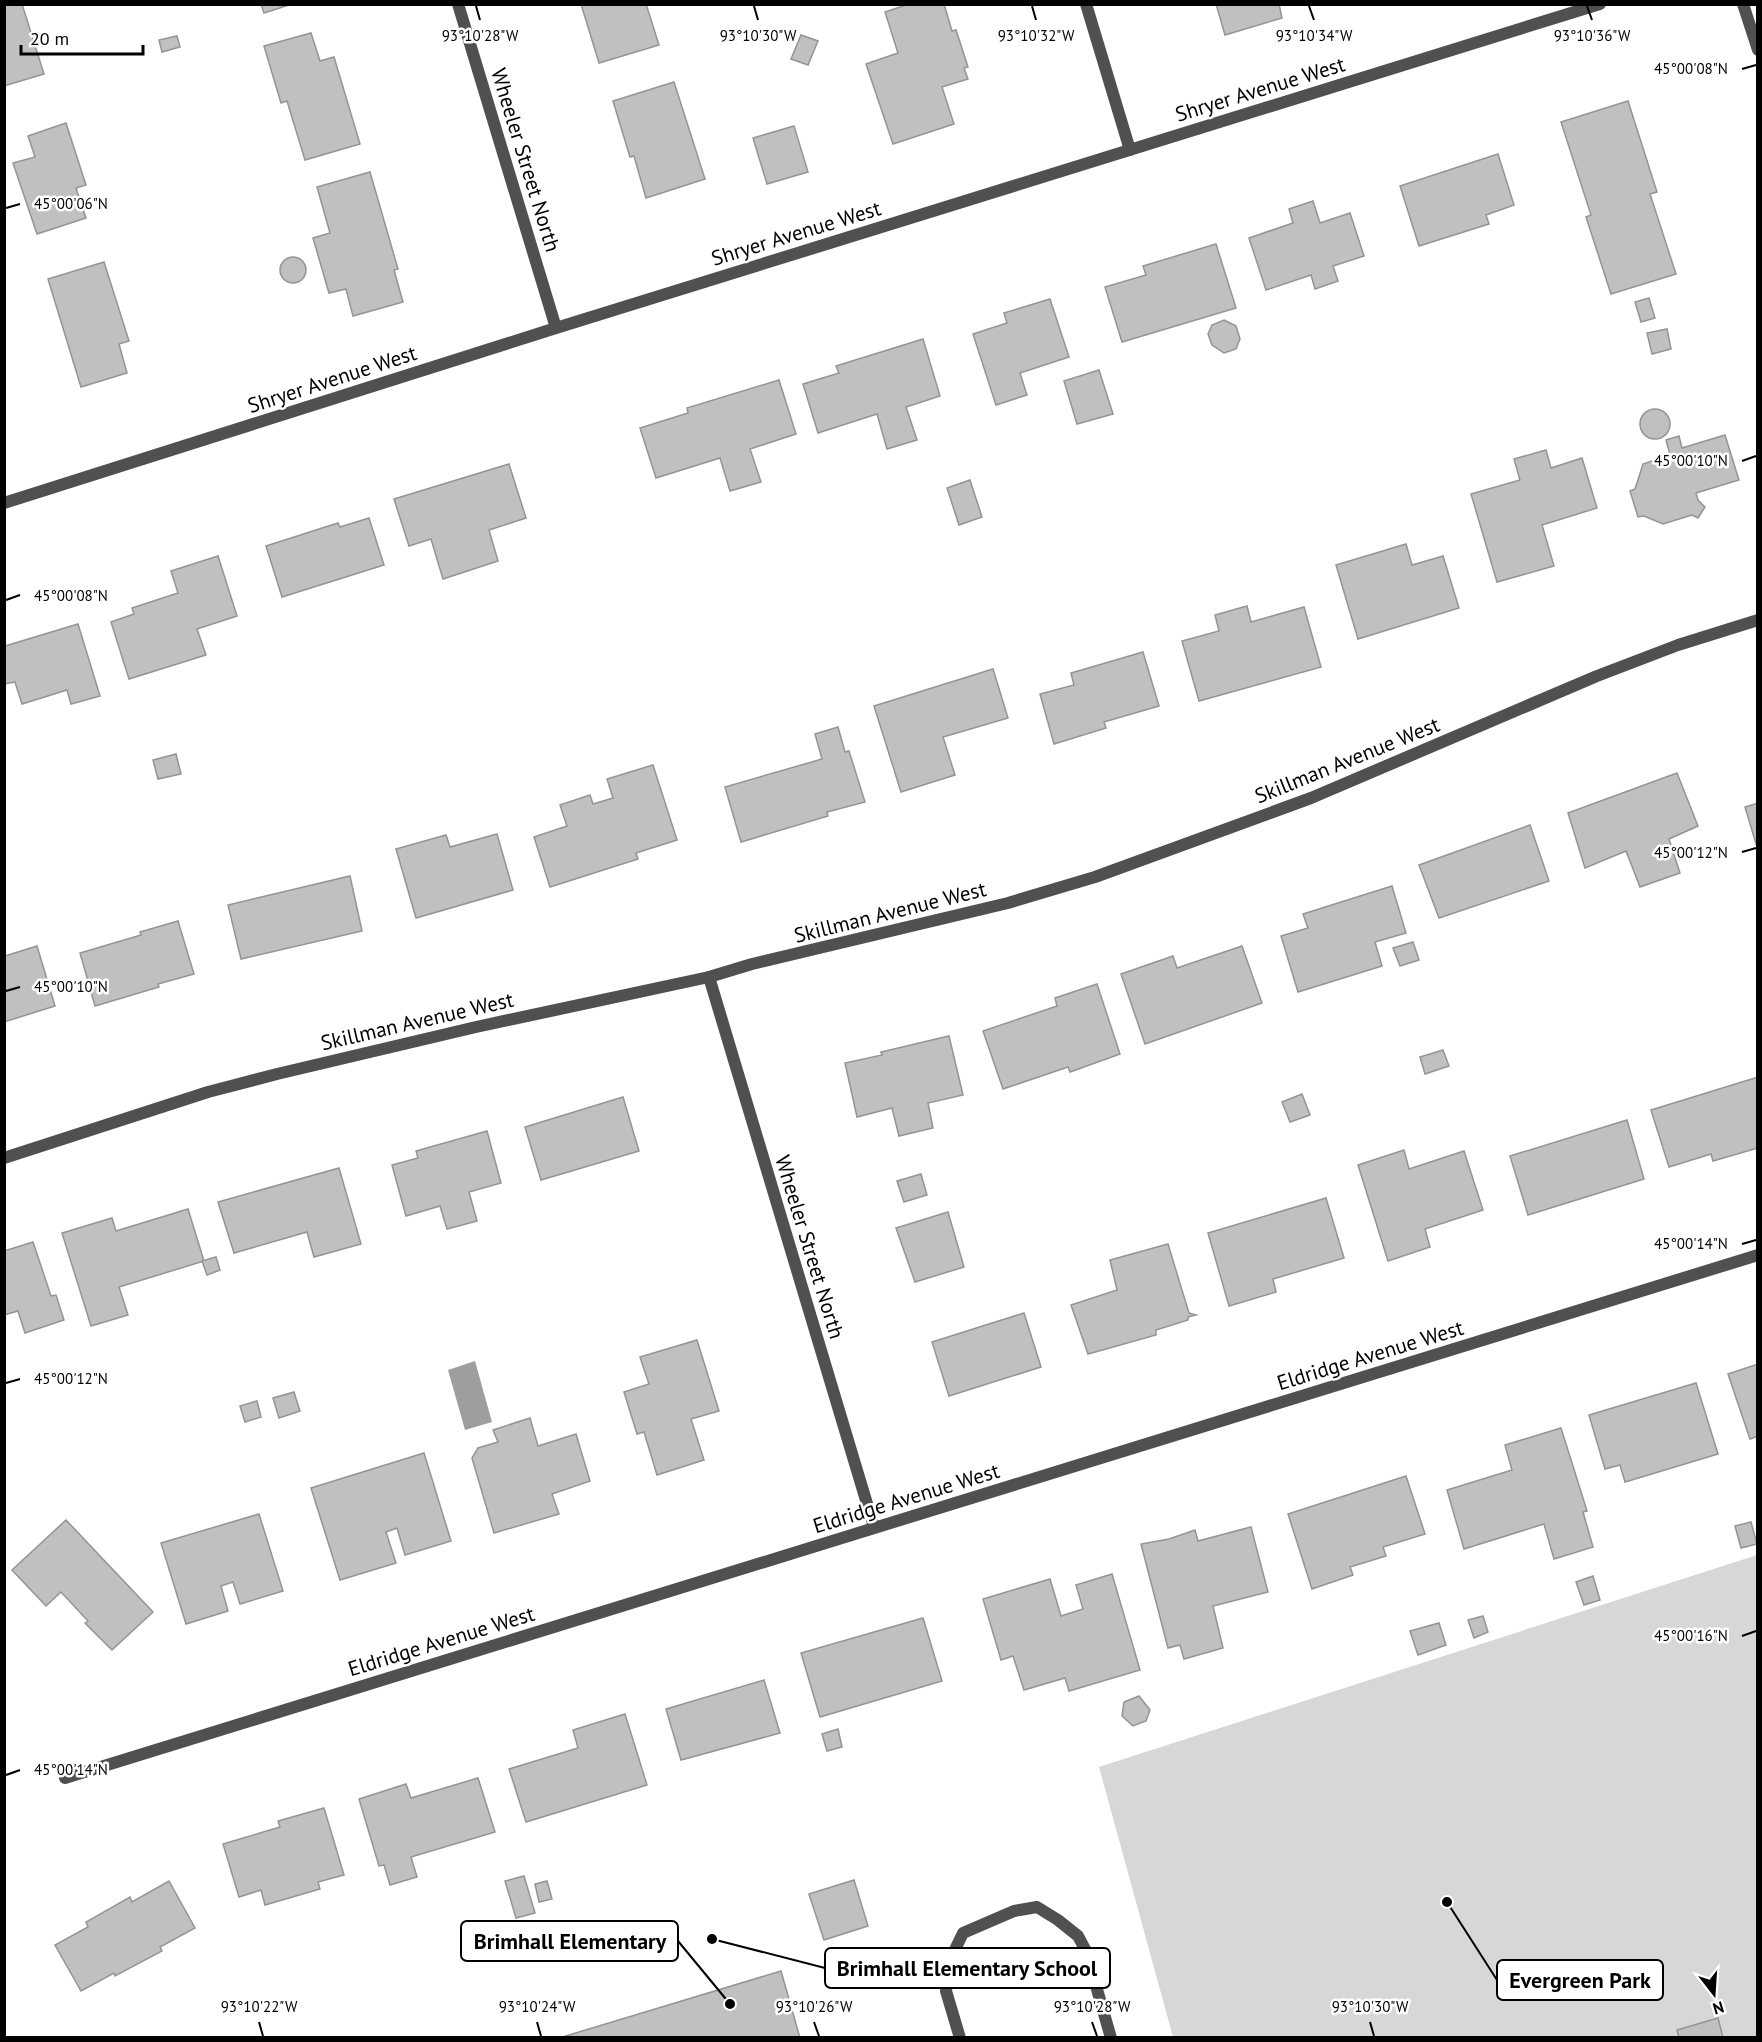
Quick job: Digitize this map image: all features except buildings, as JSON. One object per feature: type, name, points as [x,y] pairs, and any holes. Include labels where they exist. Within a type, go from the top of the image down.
[{"type":"street","name":"Wheeler Street North","points":[[458,4],[556,328]]},
{"type":"street","points":[[1086,4],[1130,150]]},
{"type":"street","name":"Shryer Avenue West","points":[[4,503],[556,328],[1600,4]]},
{"type":"street","points":[[1743,4],[1758,50]]},
{"type":"street","name":"Skillman Avenue West","points":[[4,1158],[208,1092],[277,1074],[476,1027],[709,977],[752,964],[1008,903],[1095,877],[1311,798],[1597,676],[1678,645],[1758,620]]},
{"type":"street","name":"Wheeler Street North","points":[[709,977],[874,1527]]},
{"type":"street","name":"Eldridge Avenue West","points":[[66,1778],[1758,1255]]},
{"type":"street","points":[[960,2037],[946,1991],[949,1962],[963,1933],[1014,1911],[1036,1907],[1058,1920],[1078,1936],[1086,1951],[1111,2037]]},
{"type":"shaded area","points":[[475,1361],[492,1422],[465,1430],[448,1370]]},
{"type":"shaded area","points":[[1757,1555],[1757,2037],[1173,2037],[1099,1767]]},
{"type":"place","name":"Evergreen Park","points":[[1447,1902]]},
{"type":"place","name":"Brimhall Elementary School","points":[[712,1939]]},
{"type":"place","name":"Brimhall Elementary","points":[[730,2004]]}]
